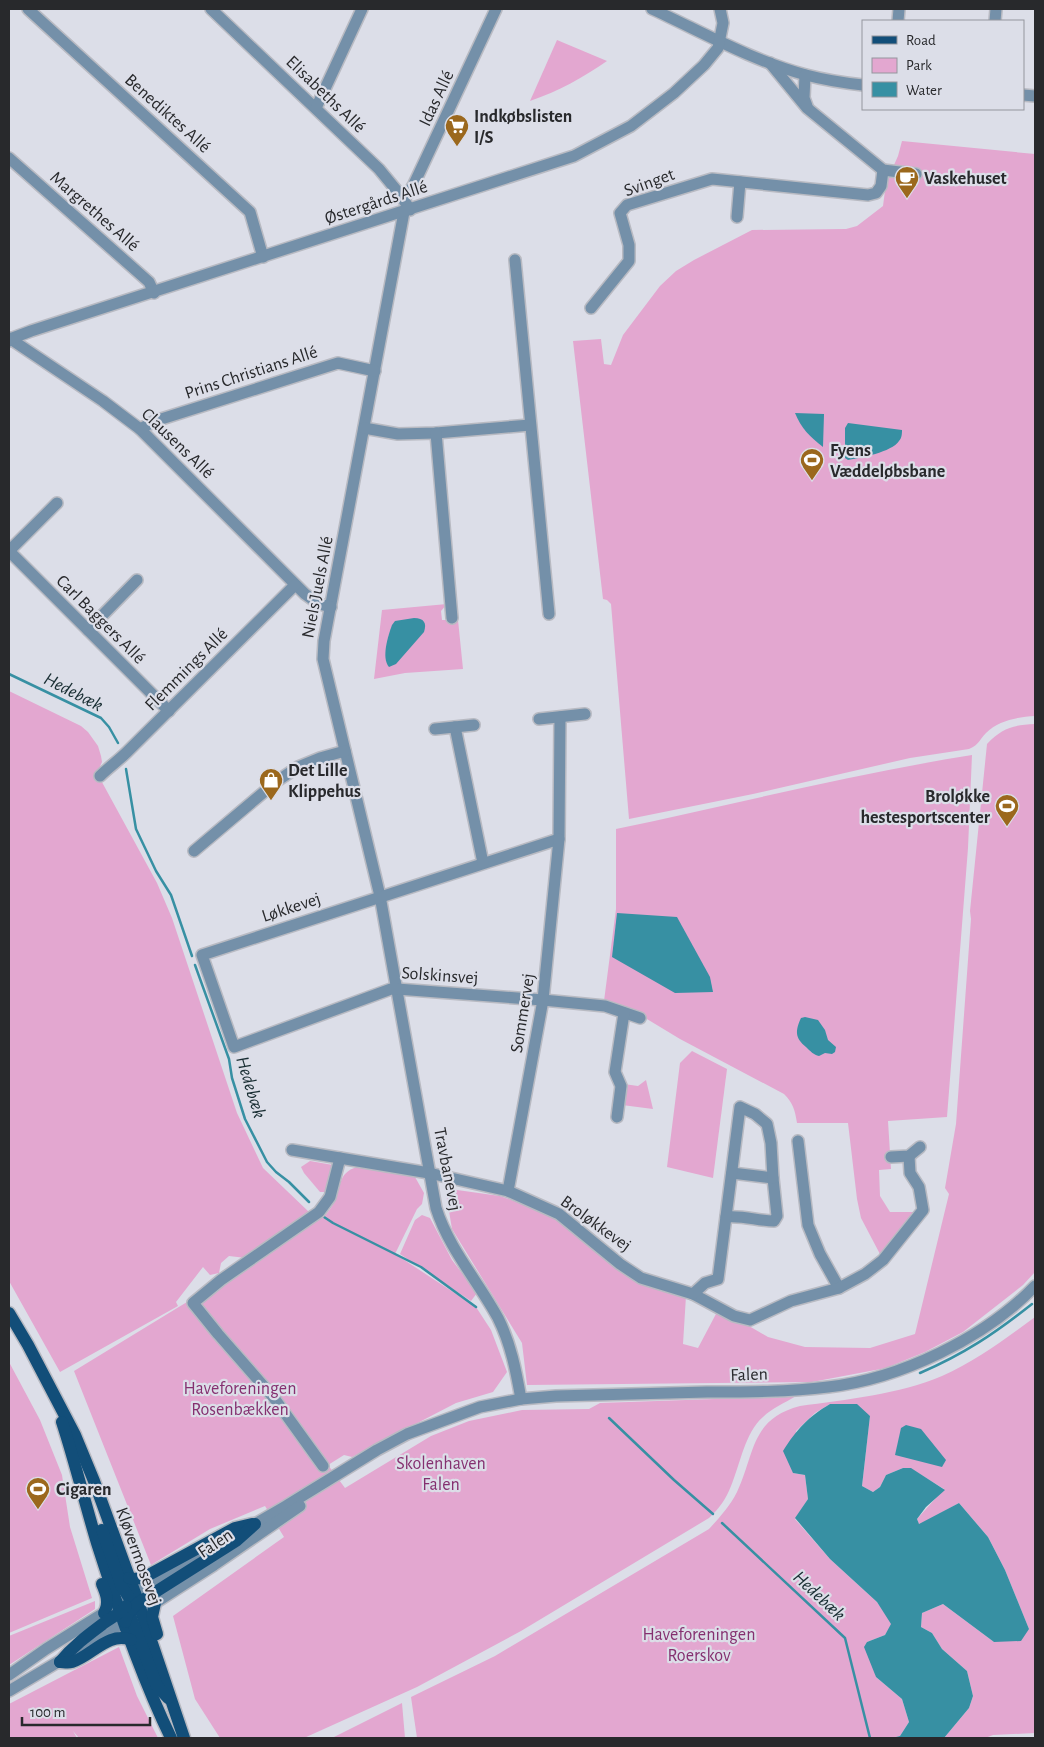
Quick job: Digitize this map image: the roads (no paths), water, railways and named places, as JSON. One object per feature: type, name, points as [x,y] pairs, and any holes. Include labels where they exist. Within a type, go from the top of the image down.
[{"type":"main road","name":"Kløvermosevej","points":[[9,1313],[75,1435],[94,1481],[129,1578],[131,1640],[154,1702],[172,1738]]},
{"type":"main road","name":"Kløvermosevej","points":[[51,1390],[78,1472],[98,1543],[173,1704],[184,1738]]},
{"type":"main road","points":[[78,1472],[78,1500],[107,1599],[104,1612]]},
{"type":"main road","points":[[129,1578],[140,1579],[235,1528],[255,1524]]},
{"type":"main road","points":[[60,1662],[72,1647],[108,1620],[236,1541],[255,1524]]},
{"type":"main road","points":[[155,1603],[152,1616],[174,1685],[173,1704]]},
{"type":"main road","points":[[60,1662],[72,1662],[115,1638],[131,1640]]},
{"type":"street","name":"Benediktes Allé","points":[[28,9],[250,212],[263,257]]},
{"type":"street","name":"Elisabeths Allé","points":[[211,9],[379,169],[402,197],[407,211]]},
{"type":"street","points":[[316,108],[362,9]]},
{"type":"street","name":"Idas Allé","points":[[402,197],[408,194],[414,184],[496,9]]},
{"type":"street","points":[[652,9],[769,62],[805,75],[862,85]]},
{"type":"street","points":[[719,40],[723,23],[720,9]]},
{"type":"street","name":"Østergårds Allé","points":[[9,340],[31,331],[154,293],[574,156],[631,126],[674,93],[704,65],[718,48],[719,40]]},
{"type":"street","points":[[769,62],[807,108],[882,170],[916,174]]},
{"type":"street","points":[[805,75],[804,98],[807,108]]},
{"type":"street","name":"Margrethes Allé","points":[[9,158],[149,282],[154,293]]},
{"type":"street","name":"Svinget","points":[[591,308],[629,261],[629,245],[620,213],[627,205],[712,178],[868,195],[876,193],[880,186],[882,170]]},
{"type":"street","points":[[737,217],[740,182]]},
{"type":"street","name":"Niels Juels Allé","points":[[397,989],[380,896],[323,659],[327,625],[407,211]]},
{"type":"street","points":[[515,260],[549,614]]},
{"type":"street","name":"Clausens Allé","points":[[9,340],[108,405],[140,429],[295,585],[319,604],[331,607]]},
{"type":"street","name":"Prins Christians Allé","points":[[140,429],[155,421],[338,363],[375,370]]},
{"type":"street","points":[[364,428],[398,434],[436,433],[530,425]]},
{"type":"street","points":[[436,433],[452,618]]},
{"type":"street","points":[[9,551],[56,503]]},
{"type":"street","name":"Carl Baggers Allé","points":[[9,551],[169,711]]},
{"type":"street","points":[[88,630],[137,580]]},
{"type":"street","name":"Flemmings Allé","points":[[100,776],[110,766],[116,764],[295,585]]},
{"type":"street","name":"Clausens Allé","points":[[305,594],[327,625]]},
{"type":"street","points":[[539,719],[585,714]]},
{"type":"street","points":[[559,839],[560,717]]},
{"type":"street","points":[[435,729],[474,725]]},
{"type":"street","points":[[456,727],[483,863]]},
{"type":"street","points":[[194,851],[277,782],[298,767],[345,751]]},
{"type":"street","name":"Løkkevej","points":[[234,1047],[202,955],[559,839]]},
{"type":"street","name":"Sommervej","points":[[508,1191],[544,1000],[559,839]]},
{"type":"street","name":"Solskinsvej","points":[[234,1047],[391,989],[605,1006],[640,1018]]},
{"type":"street","name":"Travbanevej","points":[[397,989],[436,1208],[442,1226],[456,1253],[498,1318],[513,1356],[521,1399]]},
{"type":"street","points":[[617,1117],[621,1086],[615,1072],[624,1013]]},
{"type":"street","points":[[694,1294],[705,1283],[718,1279],[740,1107],[755,1114],[767,1124],[771,1143],[777,1216],[774,1221],[738,1215],[726,1217]]},
{"type":"street","points":[[798,1141],[808,1225],[820,1254],[839,1288]]},
{"type":"street","points":[[891,1157],[910,1156],[920,1147]]},
{"type":"street","name":"Broløkkevej","points":[[292,1150],[429,1172],[508,1191],[559,1214],[620,1264],[641,1278],[694,1294],[734,1316],[750,1320],[791,1301],[839,1288],[865,1274],[883,1260],[923,1210],[919,1187],[910,1173],[910,1156]]},
{"type":"street","points":[[323,1466],[270,1394],[193,1303],[221,1280],[319,1212],[330,1196],[340,1158]]},
{"type":"street","points":[[732,1173],[773,1178]]},
{"type":"street","name":"Falen","points":[[255,1524],[407,1434],[480,1408],[521,1399],[556,1396],[769,1391],[828,1387],[866,1380],[905,1368],[940,1353],[1005,1312],[1035,1286]]},
{"type":"street","name":"Falen","points":[[9,1675],[104,1612],[155,1603],[290,1512],[380,1455],[440,1422]]},
{"type":"street","points":[[9,1692],[60,1662]]},
{"type":"water","points":[[795,413],[824,414],[823,447],[806,432]]},
{"type":"water","points":[[848,423],[902,430],[901,437],[890,448],[868,456],[848,460],[845,458],[845,428]]},
{"type":"water","points":[[414,618],[424,622],[424,632],[396,664],[389,667],[385,653],[392,625],[395,621]]},
{"type":"water","points":[[617,913],[677,917],[710,977],[713,992],[675,993],[612,957]]},
{"type":"water","points":[[801,1018],[818,1020],[825,1030],[828,1040],[836,1047],[835,1052],[819,1056],[812,1053],[802,1044],[797,1031]]},
{"type":"water","points":[[830,1404],[857,1404],[870,1416],[862,1486],[873,1492],[880,1487],[886,1475],[903,1468],[911,1468],[945,1490],[926,1507],[917,1519],[919,1524],[959,1503],[988,1537],[1005,1570],[1029,1629],[1021,1641],[994,1642],[943,1604],[922,1613],[921,1627],[932,1633],[942,1649],[967,1671],[973,1696],[969,1708],[944,1738],[892,1738],[900,1736],[909,1722],[902,1699],[876,1677],[864,1647],[867,1642],[885,1635],[891,1624],[877,1602],[830,1559],[795,1518],[808,1499],[805,1475],[793,1473],[783,1451],[804,1424]]},
{"type":"water","points":[[906,1425],[921,1429],[946,1460],[942,1467],[895,1455],[901,1428]]},
{"type":"waterway","name":"Hedebæk","points":[[9,674],[101,718],[109,727],[118,743]]},
{"type":"waterway","name":"Hedebæk","points":[[126,769],[136,829],[156,871],[171,895],[192,956]]},
{"type":"waterway","name":"Hedebæk","points":[[195,965],[229,1059],[232,1078],[245,1119],[267,1162],[309,1202]]},
{"type":"waterway","name":"Hedebæk","points":[[324,1217],[421,1267],[476,1307]]},
{"type":"waterway","points":[[920,1373],[978,1343],[1032,1304]]},
{"type":"waterway","name":"Hedebæk","points":[[609,1418],[713,1514]]},
{"type":"waterway","name":"Hedebæk","points":[[722,1523],[845,1638],[870,1738]]},
{"type":"place","name":"Indkøbslisten I/S","points":[[457,147]]},
{"type":"place","name":"Vaskehuset","points":[[907,199]]},
{"type":"place","name":"Fyens Væddeløbsbane","points":[[812,481]]},
{"type":"place","name":"Det Lille Klippehus","points":[[271,801]]},
{"type":"place","name":"Broløkke hestesportscenter","points":[[1007,827]]},
{"type":"place","name":"Cigaren","points":[[38,1510]]},
{"type":"park label","name":"Haveforeningen Rosenbækken","points":[[240,1398]]},
{"type":"park label","name":"Skolenhaven Falen","points":[[441,1474]]},
{"type":"park label","name":"Haveforeningen Roerskov","points":[[699,1644]]}]
